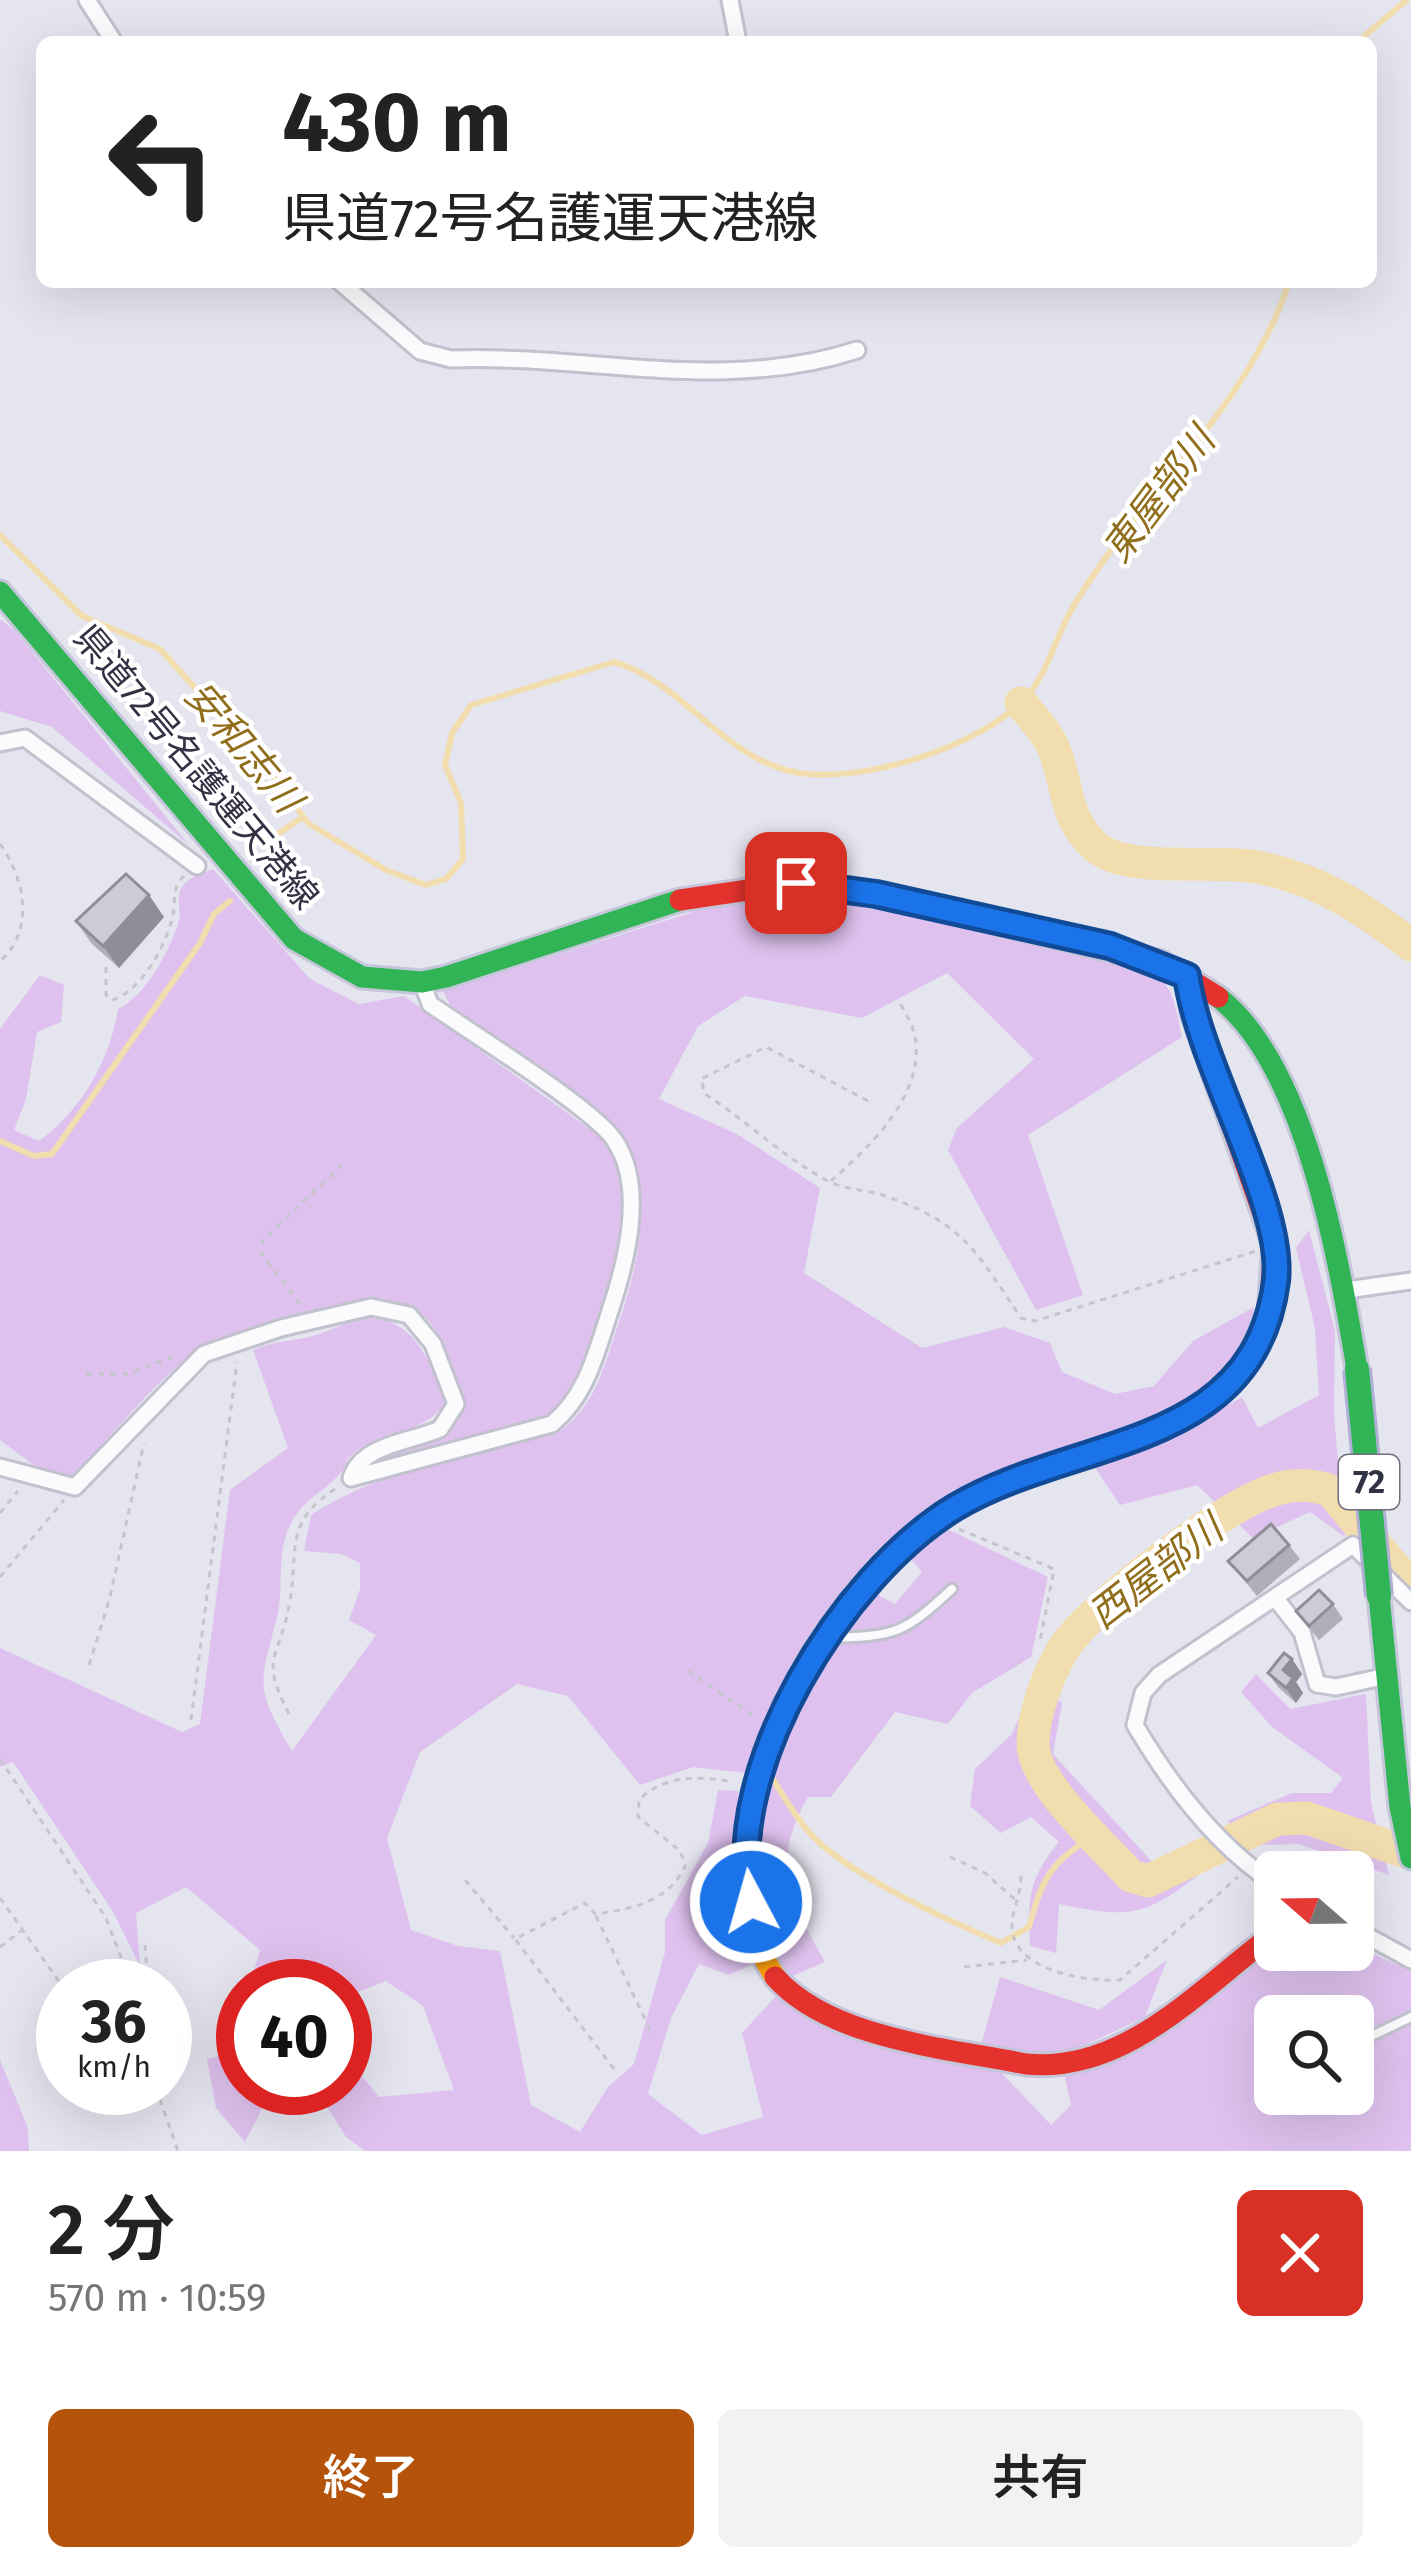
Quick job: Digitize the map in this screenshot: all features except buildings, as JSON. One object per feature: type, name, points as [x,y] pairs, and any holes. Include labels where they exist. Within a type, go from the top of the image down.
[{"type":"main road","name":"県道72号名護運天港線","points":[[0,592],[294,939],[362,977],[422,982],[689,897],[796,883],[876,894],[1110,946],[1187,976],[1245,1022],[1279,1072],[1306,1142],[1347,1291],[1400,1807],[1411,1858]]},
{"type":"main road","points":[[1187,976],[1192,1012],[1274,1245],[1276,1278],[1260,1338],[1222,1395],[1191,1416],[1025,1474],[945,1515],[910,1542],[829,1638],[773,1729],[752,1785],[742,1866],[759,1938],[776,1978],[808,2006],[884,2037],[1040,2067],[1070,2062],[1199,2000],[1254,1952]]},
{"type":"street","points":[[87,0],[110,36]]},
{"type":"street","points":[[730,0],[737,36]]},
{"type":"street","points":[[347,288],[420,351],[452,359],[671,372],[761,371],[808,366],[856,350]]},
{"type":"street","points":[[0,743],[25,738],[197,866]]},
{"type":"street","points":[[351,1478],[553,1424],[573,1407],[588,1376],[624,1270],[629,1194],[615,1140],[430,1004],[422,982]]},
{"type":"street","points":[[1347,1291],[1411,1281]]},
{"type":"street","points":[[0,1467],[76,1487],[204,1354],[280,1328],[371,1307],[409,1315],[433,1345],[456,1404],[440,1430],[375,1450],[355,1466],[351,1478]]},
{"type":"street","points":[[1254,1871],[1216,1836],[1149,1748],[1135,1725],[1135,1709],[1159,1675],[1353,1545],[1411,1602]]},
{"type":"street","points":[[1276,1598],[1302,1632],[1317,1684],[1336,1687],[1387,1676]]},
{"type":"street","points":[[1374,1940],[1411,1960]]},
{"type":"lane","points":[[829,1638],[888,1636],[914,1623],[952,1589]]},
{"type":"lane","points":[[1374,2035],[1411,2017]]},
{"type":"path","points":[[0,844],[19,870],[24,913],[0,961]]},
{"type":"path","points":[[106,967],[106,995],[112,1000],[130,995],[161,947],[173,917],[173,888],[197,866]]},
{"type":"path","points":[[830,1182],[876,1141],[899,1106],[915,1036],[899,1000]]},
{"type":"path","points":[[868,1101],[766,1048],[701,1079],[705,1094],[830,1182],[938,1214],[973,1247],[1021,1318],[1035,1321],[1274,1245]]},
{"type":"path","points":[[317,1323],[262,1254],[263,1240],[345,1162]]},
{"type":"path","points":[[191,1720],[239,1342]]},
{"type":"path","points":[[89,1665],[109,1601],[152,1406]]},
{"type":"path","points":[[0,1513],[30,1475]]},
{"type":"path","points":[[289,1714],[278,1692],[271,1656],[290,1607],[296,1539],[310,1506],[351,1478]]},
{"type":"path","points":[[0,1577],[76,1487]]},
{"type":"path","points":[[945,1515],[962,1532],[1054,1570],[1040,1641]]},
{"type":"path","points":[[688,1671],[773,1729]]},
{"type":"path","points":[[0,1759],[106,1918],[122,1959]]},
{"type":"path","points":[[595,1914],[643,1907],[680,1877],[686,1864],[679,1850],[638,1817],[639,1800],[647,1792],[694,1774],[752,1785]]},
{"type":"path","points":[[950,1857],[985,1873],[1021,1904]]},
{"type":"path","points":[[964,1967],[1028,1960],[1102,1981],[1120,1980],[1245,1865]]},
{"type":"path","points":[[1021,1876],[1021,1904],[1012,1923],[1018,1948],[1028,1960]]},
{"type":"path","points":[[465,1880],[614,2069]]},
{"type":"path","points":[[0,1898],[43,1959]]},
{"type":"path","points":[[515,1940],[585,1903],[595,1914],[653,2036]]},
{"type":"path","points":[[0,1947],[22,1930]]},
{"type":"path","points":[[145,1945],[146,1959]]},
{"type":"path","points":[[166,2115],[178,2151]]},
{"type":"shaded area","points":[[0,619],[15,631],[189,845],[52,727],[0,711]]},
{"type":"shaded area","points":[[213,869],[310,979],[359,1004],[404,996],[605,1140],[617,1168],[621,1203],[612,1282],[586,1359],[551,1415],[361,1469],[374,1458],[439,1436],[465,1405],[448,1353],[426,1318],[394,1303],[367,1302],[272,1321],[196,1353],[150,1393],[73,1477],[35,1466],[0,1440],[0,1029],[40,975],[64,985],[61,1022],[37,1032],[26,1099],[14,1130],[39,1141],[68,1115],[91,1083],[108,1047],[118,1009],[138,994],[163,958],[179,920],[182,887]]},
{"type":"shaded area","points":[[816,899],[1058,945],[1145,971],[1166,985],[1182,1037],[1028,1135],[1083,1295],[1036,1310],[948,1150],[957,1128],[1034,1059],[947,973],[862,1018],[745,996],[698,1026],[659,1099],[737,1134],[820,1188],[804,1273],[922,1348],[1004,1327],[1050,1343],[1062,1372],[1115,1394],[1154,1386],[1193,1341],[1254,1307],[1244,1347],[1216,1380],[1174,1408],[971,1486],[934,1504],[911,1523],[854,1587],[797,1669],[746,1773],[693,1767],[640,1785],[568,1696],[517,1684],[420,1752],[387,1838],[411,1930],[458,1946],[500,1951],[531,2105],[580,2132],[608,2087],[634,2064],[665,1952],[665,1920],[708,1843],[718,1790],[738,1791],[735,1883],[755,1963],[729,1975],[699,1964],[671,2018],[648,2094],[702,2135],[763,2117],[742,2033],[777,1995],[806,2019],[894,2048],[998,2069],[1051,2125],[1071,2105],[1064,2073],[1254,1957],[1254,1971],[1374,1971],[1374,1954],[1411,1971],[1411,2151],[365,2151],[346,2137],[332,2115],[372,2115],[372,2088],[379,2097],[454,2090],[423,2006],[386,1981],[372,1986],[372,1959],[258,1959],[260,1950],[186,1887],[136,1913],[136,1959],[112,1910],[13,1762],[0,1767],[0,1648],[182,1732],[200,1724],[230,1490],[288,1448],[253,1350],[356,1320],[385,1320],[399,1326],[420,1347],[446,1402],[425,1422],[377,1439],[353,1454],[290,1525],[264,1683],[271,1711],[292,1751],[376,1635],[349,1620],[360,1589],[360,1563],[341,1554],[304,1551],[311,1515],[402,1472],[499,1444],[555,1434],[574,1419],[592,1394],[620,1319],[637,1255],[640,1203],[630,1161],[610,1126],[580,1096],[450,1005],[443,991],[715,905]]},
{"type":"shaded area","points":[[1309,1230],[1335,1331],[1334,1415],[1345,1537],[1310,1512],[1253,1538],[1197,1485],[1120,1505],[1094,1466],[1180,1433],[1242,1397],[1258,1428],[1319,1395],[1315,1328],[1296,1248]]},
{"type":"shaded area","points":[[943,1527],[1048,1577],[1031,1657],[972,1693],[948,1724],[895,1712],[831,1797],[808,1797],[789,1843],[788,1881],[825,1962],[785,1979],[766,1919],[757,1866],[758,1818],[768,1774],[810,1688],[874,1593],[895,1604],[922,1572],[908,1555]]},
{"type":"shaded area","points":[[1256,1674],[1290,1709],[1366,1694],[1371,1803],[1389,1875],[1374,1870],[1374,1851],[1255,1845],[1227,1821],[1292,1793],[1331,1793],[1343,1778],[1272,1727],[1241,1692]]},
{"type":"shaded area","points":[[1034,1684],[1062,1703],[1053,1754],[1156,1866],[1188,1852],[1197,1876],[1162,1900],[1133,1911],[1059,1904],[1056,1953],[1030,1946],[1029,1914],[1041,1867],[1059,1842],[1031,1817],[1001,1833],[970,1806],[975,1769],[1012,1734]]},
{"type":"shaded area","points":[[1167,1960],[1145,2017],[1101,2038],[1049,2053],[982,2042],[1000,1977],[1099,2010]]},
{"type":"shaded area","points":[[216,2057],[216,2108],[207,2059]]},
{"type":"shaded area","points":[[0,2060],[28,2128],[29,2151],[0,2151]]},
{"type":"shaded area","points":[[222,2115],[259,2115],[245,2142]]},
{"type":"waterway","name":"東屋部川","points":[[1364,36],[1407,0]]},
{"type":"waterway","name":"安和志川","points":[[0,535],[82,616],[160,649],[259,759],[309,824],[386,870],[426,885],[446,879],[463,859],[461,803],[445,765],[452,733],[471,705],[614,662],[662,686],[748,753],[799,773],[855,773],[916,759],[1000,719],[1030,693],[1073,607],[1100,566],[1247,371],[1287,288]]},
{"type":"waterway","name":"西屋部川","points":[[1021,703],[1050,741],[1072,813],[1096,847],[1128,860],[1238,865],[1279,872],[1339,897],[1411,945]]},
{"type":"waterway","points":[[269,840],[303,817]]},
{"type":"waterway","points":[[0,1141],[34,1156],[52,1154],[200,943],[214,914],[230,901]]},
{"type":"waterway","name":"西屋部川","points":[[1411,1587],[1331,1491],[1300,1486],[1268,1492],[1189,1538],[1079,1630],[1047,1682],[1033,1744],[1045,1777],[1072,1813],[1131,1876],[1148,1881],[1277,1819],[1307,1818],[1411,1854]]},
{"type":"waterway","points":[[770,1775],[807,1830],[845,1863],[1001,1943],[1029,1927],[1050,1873],[1094,1835]]},
{"type":"traffic: fast","points":[[0,592],[294,939],[362,977],[422,982],[446,977],[680,900]]},
{"type":"traffic: fast","points":[[1218,997],[1249,1028],[1275,1069],[1296,1117],[1329,1222],[1357,1369]]},
{"type":"traffic: fast","points":[[1357,1369],[1379,1596]]},
{"type":"traffic: fast","points":[[1379,1596],[1400,1807],[1411,1858]]},
{"type":"traffic: slow","points":[[775,1977],[750,1918],[745,1853],[756,1784],[780,1716],[815,1650],[858,1591],[906,1542],[956,1506],[1169,1423]]},
{"type":"traffic: jam","points":[[680,900],[796,883],[876,894],[1161,962],[1218,997]]},
{"type":"traffic: jam","points":[[1169,1423],[1212,1398],[1247,1361],[1269,1312],[1274,1245],[1192,1013],[1187,976]]},
{"type":"traffic: jam","points":[[775,1977],[826,2014],[891,2038],[1026,2064],[1063,2063],[1130,2041],[1254,1950]]},
{"type":"route","points":[[751,1902],[742,1866],[752,1785],[773,1729],[803,1677],[868,1588],[910,1542],[954,1508],[1025,1474],[1191,1416],[1222,1395],[1260,1338],[1276,1278],[1267,1213],[1192,1012],[1187,976],[1161,962],[1110,946],[876,894],[796,883]]}]
